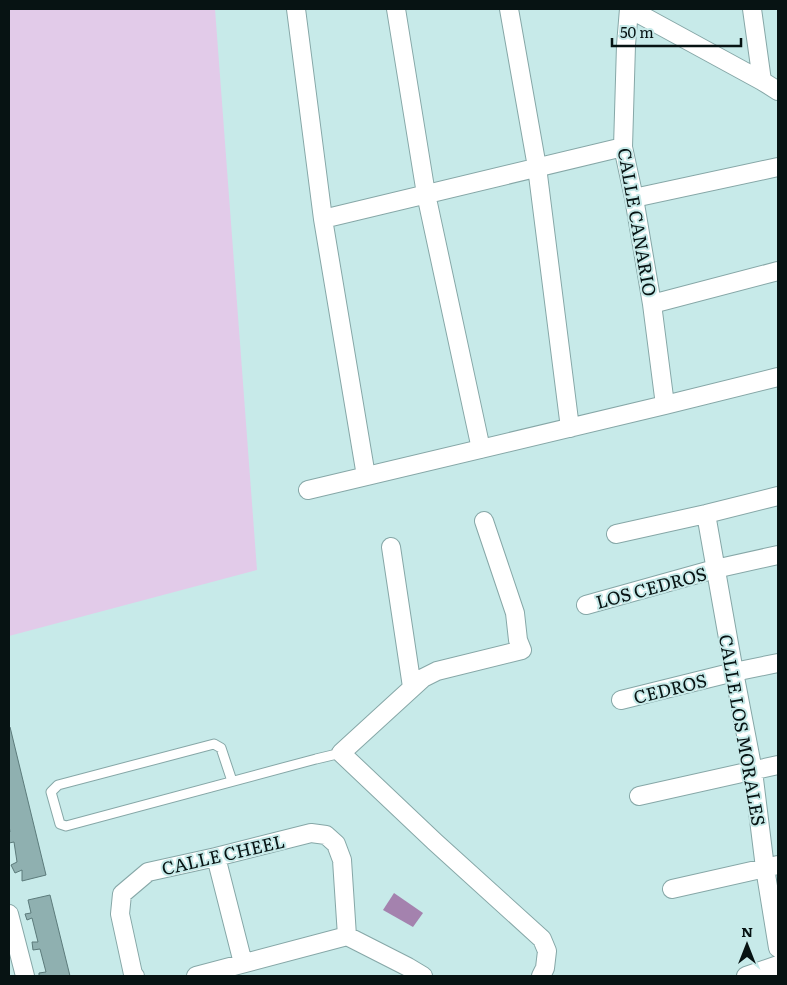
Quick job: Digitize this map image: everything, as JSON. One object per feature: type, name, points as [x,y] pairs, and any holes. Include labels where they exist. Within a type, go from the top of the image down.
[{"type":"street","points":[[296,9],[323,219],[366,476]]},
{"type":"street","points":[[396,9],[426,194],[481,449]]},
{"type":"street","points":[[508,9],[536,167],[570,428]]},
{"type":"street","points":[[630,9],[778,91]]},
{"type":"street","name":"CALLE CANARIO","points":[[630,9],[626,45],[623,147],[634,198],[652,304],[665,405]]},
{"type":"street","points":[[752,9],[762,81]]},
{"type":"street","points":[[323,219],[623,147]]},
{"type":"street","points":[[634,198],[778,167]]},
{"type":"street","points":[[652,304],[778,270]]},
{"type":"street","points":[[308,490],[778,377]]},
{"type":"street","points":[[616,534],[778,496]]},
{"type":"street","name":"CALLE LOS MORALES","points":[[706,514],[734,672],[772,866],[778,948]]},
{"type":"street","points":[[484,522],[515,613],[518,640],[522,650],[437,671],[423,678],[341,753],[434,842],[542,939],[547,951],[546,968],[541,976]]},
{"type":"street","points":[[391,547],[412,687]]},
{"type":"street","name":"LOS CEDROS","points":[[586,605],[715,569],[778,555]]},
{"type":"street","name":"CEDROS","points":[[621,700],[778,663]]},
{"type":"street","points":[[639,796],[778,766]]},
{"type":"street","name":"CALLE CHEEL","points":[[135,976],[120,914],[122,894],[148,872],[310,833],[326,835],[336,844],[342,860],[346,936]]},
{"type":"street","points":[[216,857],[243,963]]},
{"type":"street","points":[[672,889],[772,866]]},
{"type":"street","points":[[9,914],[25,976]]},
{"type":"street","points":[[196,976],[346,936],[408,971],[423,976]]},
{"type":"street","points":[[746,976],[778,965]]},
{"type":"lane","points":[[232,781],[221,748],[214,744],[58,785],[51,792],[60,824],[66,826],[341,753]]},
{"type":"shaded area","points":[[9,9],[215,9],[257,570],[9,636]]},
{"type":"shaded area","points":[[394,893],[423,913],[413,927],[383,910]]},
{"type":"building","points":[[9,727],[46,875],[22,881],[22,870],[15,873],[11,865],[17,862],[14,842],[9,843]]},
{"type":"building","points":[[50,895],[70,976],[39,976],[39,973],[46,972],[40,949],[33,950],[32,942],[38,942],[32,918],[27,920],[25,914],[31,913],[28,900]]}]
